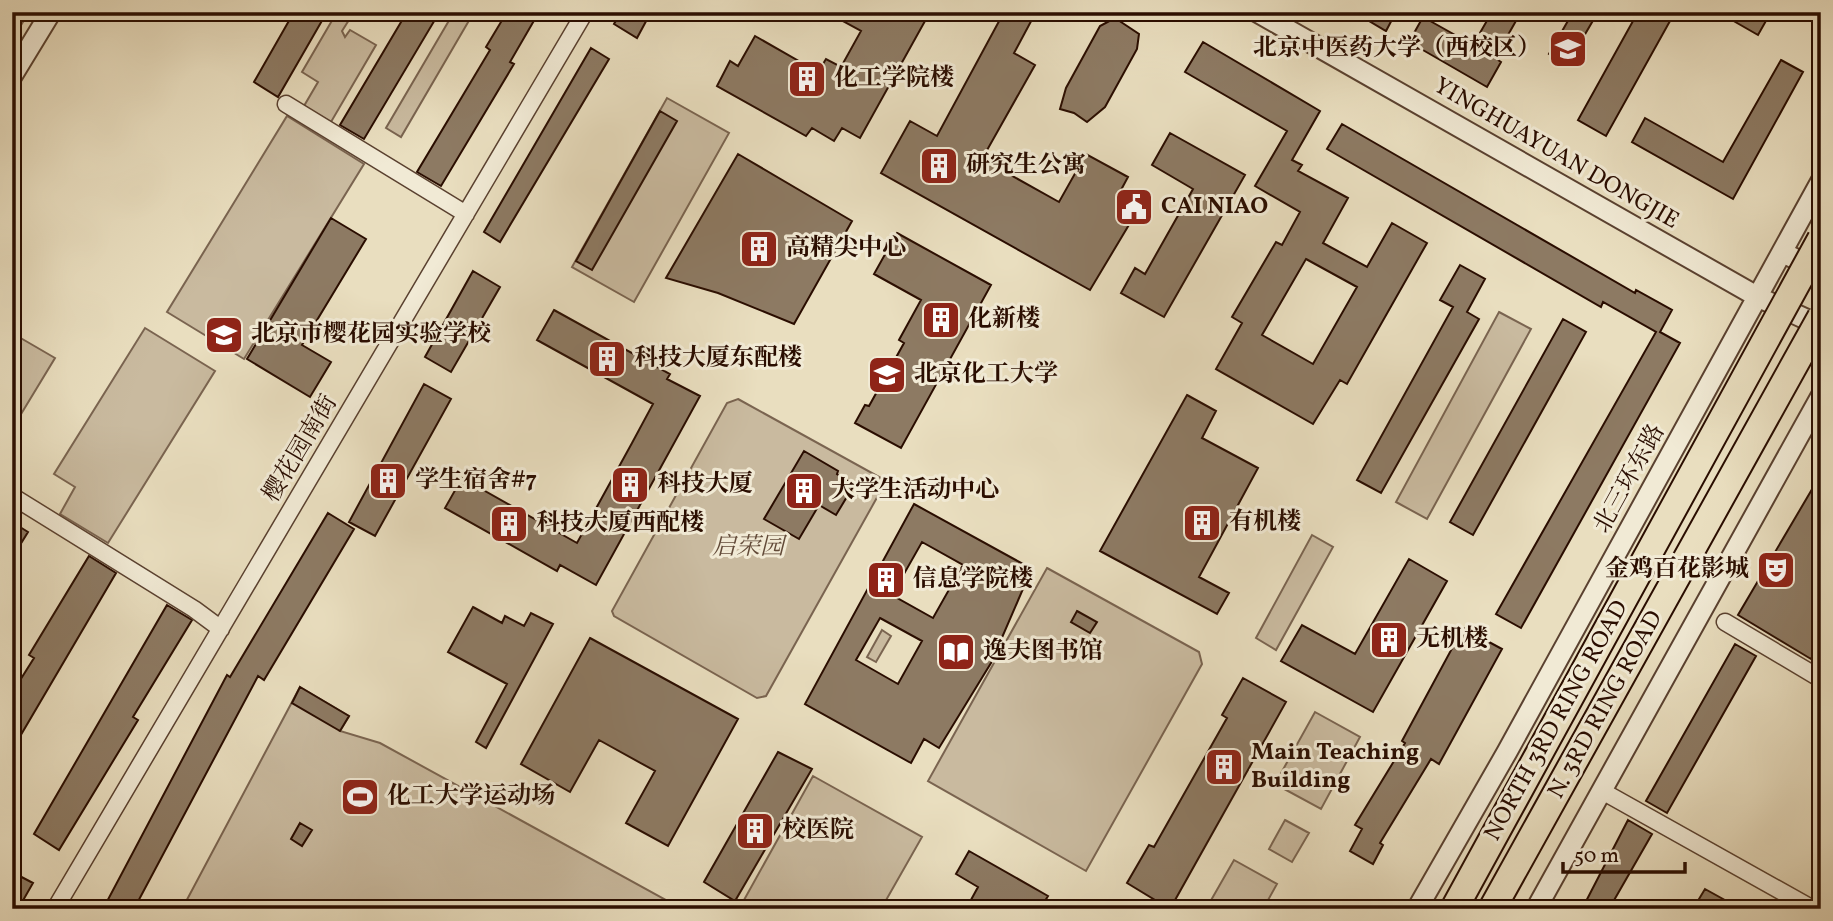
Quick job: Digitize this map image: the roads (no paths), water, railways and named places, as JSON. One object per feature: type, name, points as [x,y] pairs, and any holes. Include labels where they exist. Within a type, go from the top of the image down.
[{"type":"highway","name":"NORTH 3RD RING ROAD","points":[[1454,909],[1821,239]]},
{"type":"highway","name":"N. 3RD RING ROAD","points":[[1492,909],[1821,317]]},
{"type":"street","points":[[12,76],[51,12]]},
{"type":"street","name":"樱花园南街","points":[[55,909],[585,12]]},
{"type":"street","name":"YINGHUAYUAN DONGJIE","points":[[1257,12],[1758,297]]},
{"type":"street","points":[[286,104],[466,214]]},
{"type":"street","name":"北三环东路","points":[[1420,908],[1821,181]]},
{"type":"street","points":[[1782,252],[1821,272]]},
{"type":"street","points":[[1758,297],[1821,326]]},
{"type":"street","points":[[1758,297],[1821,340]]},
{"type":"street","points":[[1536,909],[1821,396]]},
{"type":"street","points":[[12,496],[194,609],[221,629]]},
{"type":"street","points":[[1725,622],[1821,679]]},
{"type":"street","points":[[1602,791],[1813,909]]},
{"type":"place","name":"北京中医药大学（西校区）","points":[[1568,49]]},
{"type":"place","name":"化工学院楼","points":[[807,79]]},
{"type":"place","name":"研究生公寓","points":[[939,166]]},
{"type":"place","name":"CAI NIAO","points":[[1134,207]]},
{"type":"place","name":"高精尖中心","points":[[759,249]]},
{"type":"place","name":"化新楼","points":[[941,320]]},
{"type":"place","name":"北京市樱花园实验学校","points":[[224,335]]},
{"type":"place","name":"科技大厦东配楼","points":[[607,359]]},
{"type":"place","name":"北京化工大学","points":[[887,375]]},
{"type":"place","name":"学生宿舍#7","points":[[388,481]]},
{"type":"place","name":"科技大厦","points":[[630,485]]},
{"type":"place","name":"大学生活动中心","points":[[804,491]]},
{"type":"place","name":"有机楼","points":[[1202,523]]},
{"type":"place","name":"科技大厦西配楼","points":[[509,524]]},
{"type":"place","name":"金鸡百花影城","points":[[1776,570]]},
{"type":"place","name":"信息学院楼","points":[[886,580]]},
{"type":"place","name":"无机楼","points":[[1389,640]]},
{"type":"place","name":"逸夫图书馆","points":[[956,652]]},
{"type":"place","name":"Main Teaching Building","points":[[1224,767]]},
{"type":"place","name":"化工大学运动场","points":[[360,797]]},
{"type":"place","name":"校医院","points":[[755,831]]},
{"type":"park label","name":"启荣园","points":[[748,548]]}]
